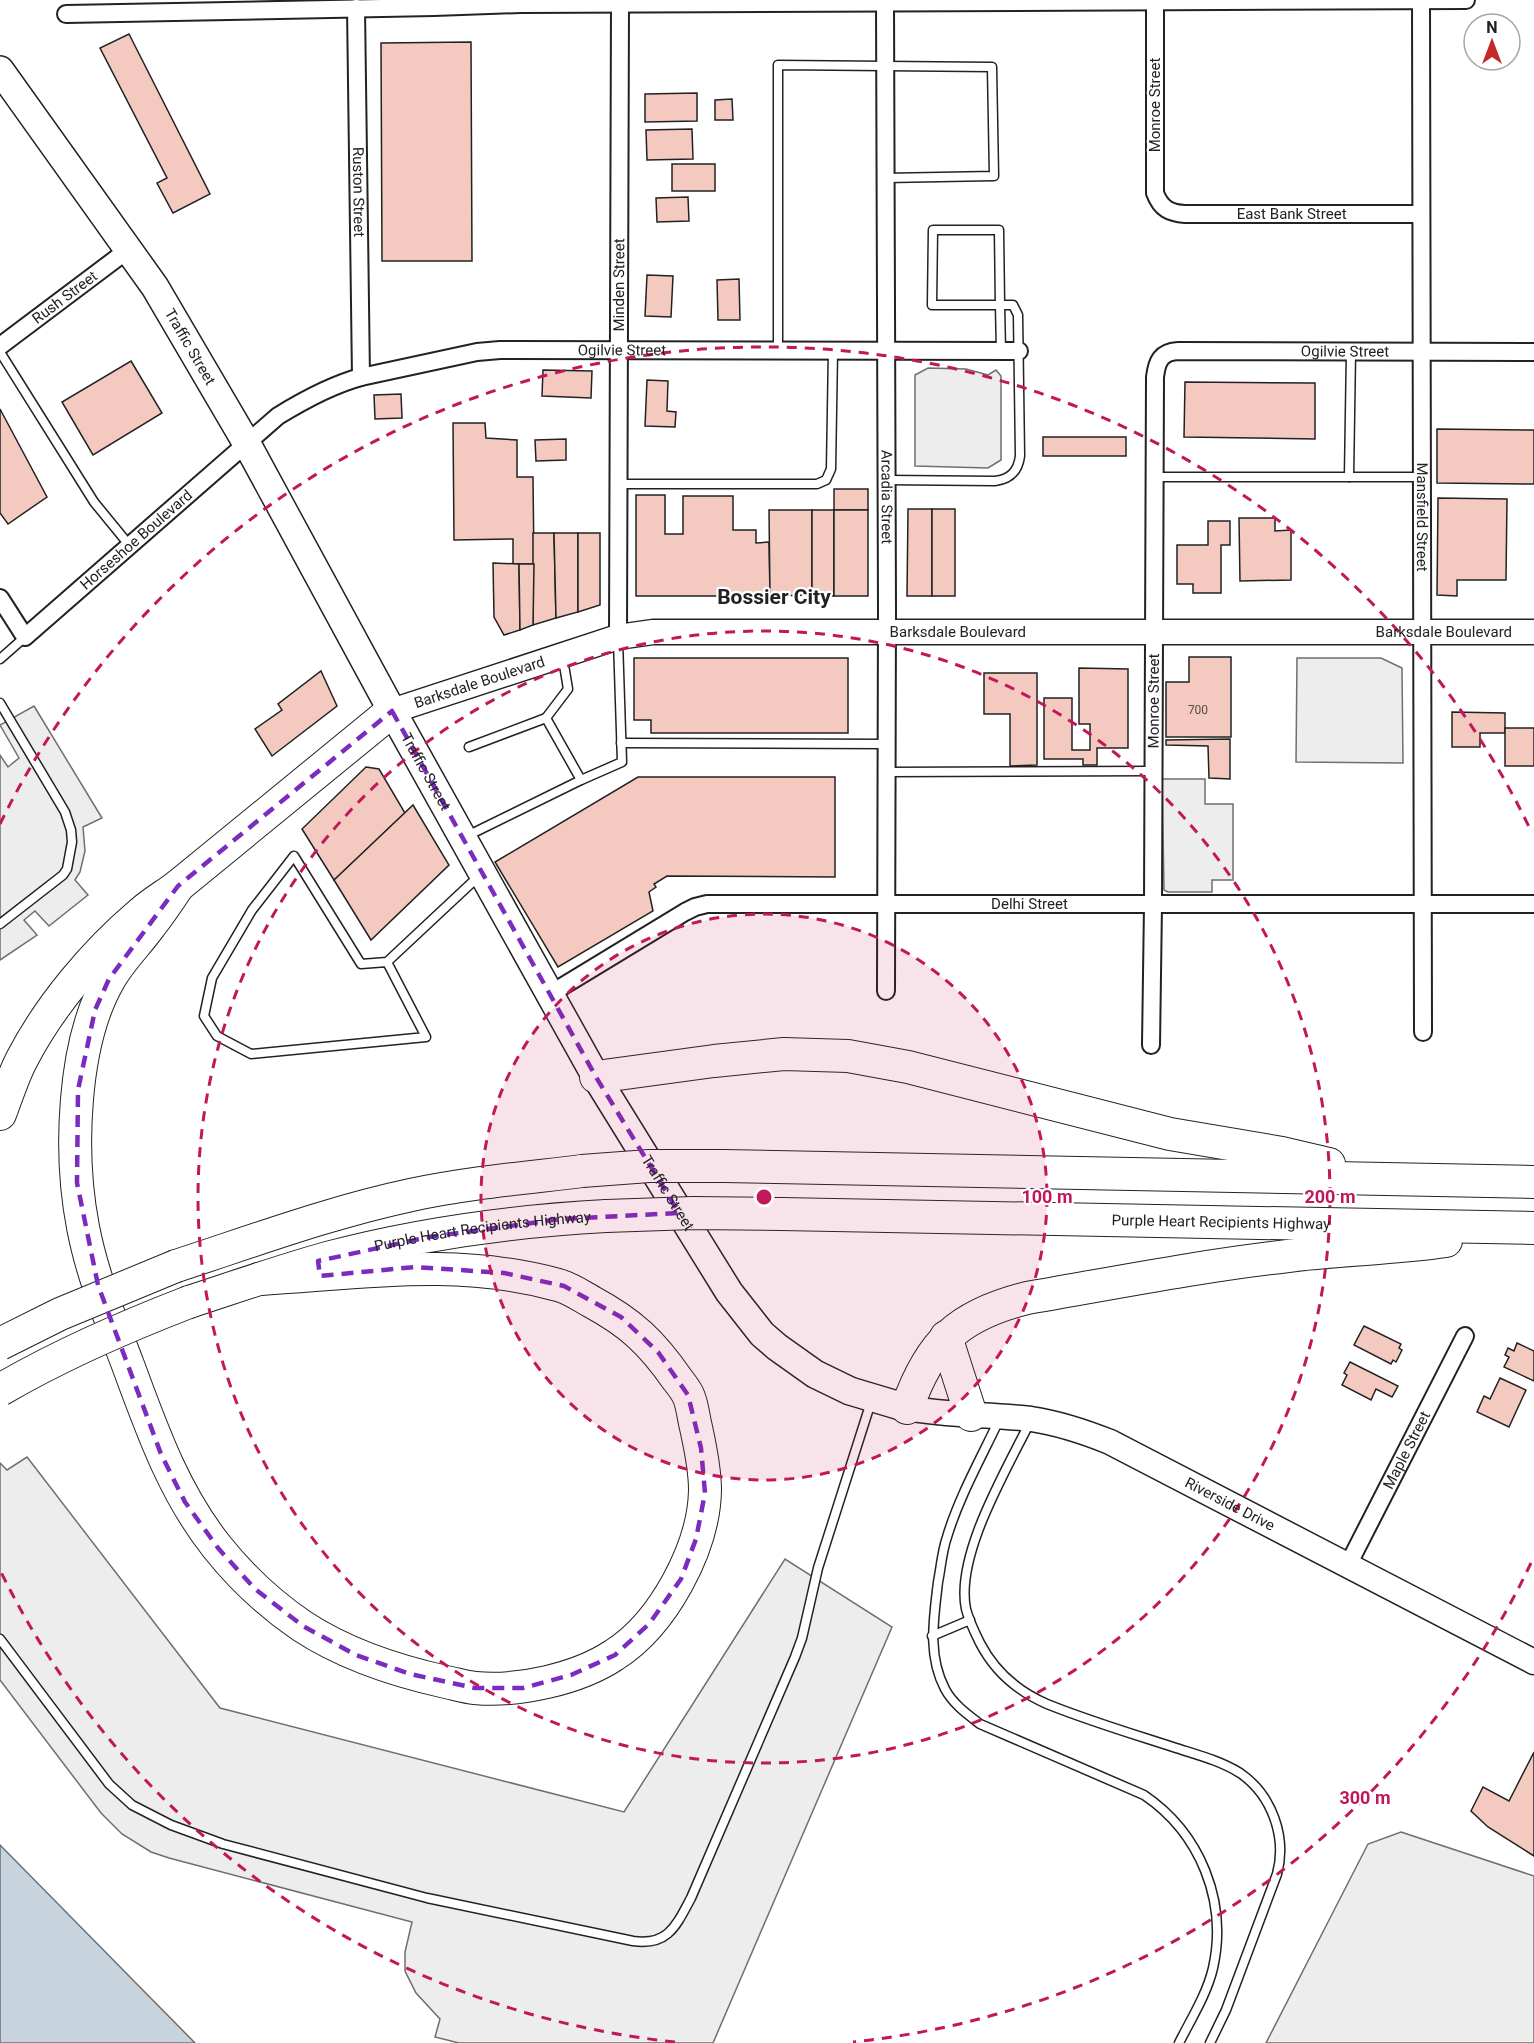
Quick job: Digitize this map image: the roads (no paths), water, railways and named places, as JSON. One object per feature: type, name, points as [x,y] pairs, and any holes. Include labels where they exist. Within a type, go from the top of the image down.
[{"type":"highway","points":[[0,1114],[22,1059],[73,981],[141,913],[178,886],[392,711]]},
{"type":"highway","points":[[178,886],[110,979],[95,1010],[85,1045],[78,1090],[76,1135],[77,1183],[83,1227],[98,1285],[161,1454],[185,1502],[218,1548],[255,1589],[303,1626],[356,1655],[410,1674],[475,1688],[523,1688],[572,1675],[615,1655],[649,1624],[681,1579],[696,1539],[705,1493],[701,1448],[688,1395],[658,1352],[621,1317],[564,1286],[495,1272],[415,1267],[259,1279]]},
{"type":"highway","points":[[596,1077],[784,1054],[848,1056],[908,1067],[1170,1134],[1282,1153],[1385,1178]]},
{"type":"highway","points":[[0,1344],[60,1314],[176,1266],[327,1216],[411,1195],[491,1181],[582,1171],[650,1166],[724,1166],[1534,1182]]},
{"type":"highway","name":"Purple Heart Recipients Highway","points":[[0,1390],[36,1369],[99,1339],[189,1302],[259,1279],[327,1258],[418,1239],[517,1224],[606,1216],[693,1213],[1533,1228]]},
{"type":"highway","points":[[907,1407],[920,1373],[946,1337],[975,1316],[999,1305],[1027,1298],[1257,1260],[1315,1253],[1403,1248],[1533,1228]]},
{"type":"highway","points":[[946,1337],[986,1416]]},
{"type":"main road","name":"Traffic Street","points":[[0,70],[155,287],[247,444],[462,838],[596,1077],[729,1292],[751,1322],[777,1347],[815,1374],[837,1386],[872,1399],[907,1407]]},
{"type":"main road","name":"Barksdale Boulevard","points":[[392,711],[618,637],[653,632],[1534,632]]},
{"type":"main road","name":"Riverside Drive","points":[[907,1407],[939,1413],[1031,1419],[1080,1431],[1110,1442],[1534,1662]]},
{"type":"street","points":[[66,14],[307,4],[356,8],[520,2],[1466,0]]},
{"type":"street","name":"Monroe Street","points":[[1155,1],[1155,193],[1163,207]]},
{"type":"street","name":"Mansfield Street","points":[[1421,1],[1423,1032]]},
{"type":"street","name":"Arcadia Street","points":[[885,2],[886,991]]},
{"type":"street","name":"Minden Street","points":[[618,637],[620,3]]},
{"type":"street","name":"Ruston Street","points":[[356,8],[361,377]]},
{"type":"street","name":"East Bank Street","points":[[1163,207],[1173,213],[1185,214],[1422,214]]},
{"type":"street","name":"Rush Street","points":[[0,346],[129,249]]},
{"type":"street","name":"Ogilvie Street","points":[[247,444],[278,416],[342,382],[477,352],[1019,351]]},
{"type":"street","name":"Ogilvie Street","points":[[1160,358],[1170,352],[1178,351],[1534,352]]},
{"type":"street","name":"Monroe Street","points":[[1151,1045],[1154,905],[1155,377],[1160,358]]},
{"type":"street","name":"Horseshoe Boulevard","points":[[25,637],[247,444]]},
{"type":"street","points":[[0,598],[25,637]]},
{"type":"street","name":"Delhi Street","points":[[550,994],[696,907],[747,903],[1534,904]]},
{"type":"street","name":"Maple Street","points":[[1347,1565],[1465,1336]]},
{"type":"lane","points":[[778,351],[778,65],[885,64],[993,67],[994,176],[885,178]]},
{"type":"lane","points":[[886,480],[995,481],[1008,478],[1013,474],[1020,456],[1018,315],[1013,305],[1000,305],[932,305],[933,230],[999,230],[1000,305],[1001,351]]},
{"type":"lane","points":[[617,484],[817,484],[826,480],[831,469],[832,351]]},
{"type":"lane","points":[[0,352],[94,502],[130,546]]},
{"type":"lane","points":[[1349,477],[1352,352]]},
{"type":"lane","points":[[1155,477],[1422,477]]},
{"type":"lane","points":[[0,659],[25,637]]},
{"type":"lane","points":[[462,838],[621,762],[618,637]]},
{"type":"lane","points":[[469,747],[546,718],[568,689],[562,655]]},
{"type":"lane","points":[[0,703],[64,812],[71,830],[72,842],[70,860],[63,875],[0,924]]},
{"type":"lane","points":[[546,718],[581,780]]},
{"type":"lane","points":[[621,743],[886,744]]},
{"type":"lane","points":[[886,772],[1154,771]]},
{"type":"lane","points":[[387,962],[426,1037],[250,1054],[217,1036],[204,1016],[212,978],[252,910],[294,856],[361,964],[387,962],[482,873]]},
{"type":"lane","points":[[0,1639],[109,1784],[132,1805],[171,1825],[223,1844],[448,1903],[633,1941],[646,1943],[656,1941],[673,1930],[691,1898],[795,1657],[802,1638],[821,1558],[872,1399]]},
{"type":"lane","points":[[986,1416],[947,1535],[932,1636],[935,1658],[944,1687],[959,1708],[971,1717],[988,1729],[1107,1777],[1144,1795],[1170,1816],[1191,1842],[1210,1880],[1215,1906],[1216,1946],[1207,1987],[1179,2043]]},
{"type":"lane","points":[[1031,1419],[981,1523],[970,1554],[965,1584],[966,1609],[990,1662],[999,1673],[1021,1690],[1062,1710],[1230,1767],[1257,1788],[1270,1809],[1278,1832],[1280,1864],[1226,2010],[1210,2043]]},
{"type":"lane","points":[[932,1636],[970,1620]]},
{"type":"district","name":"Bossier City","points":[[774,597]]}]
